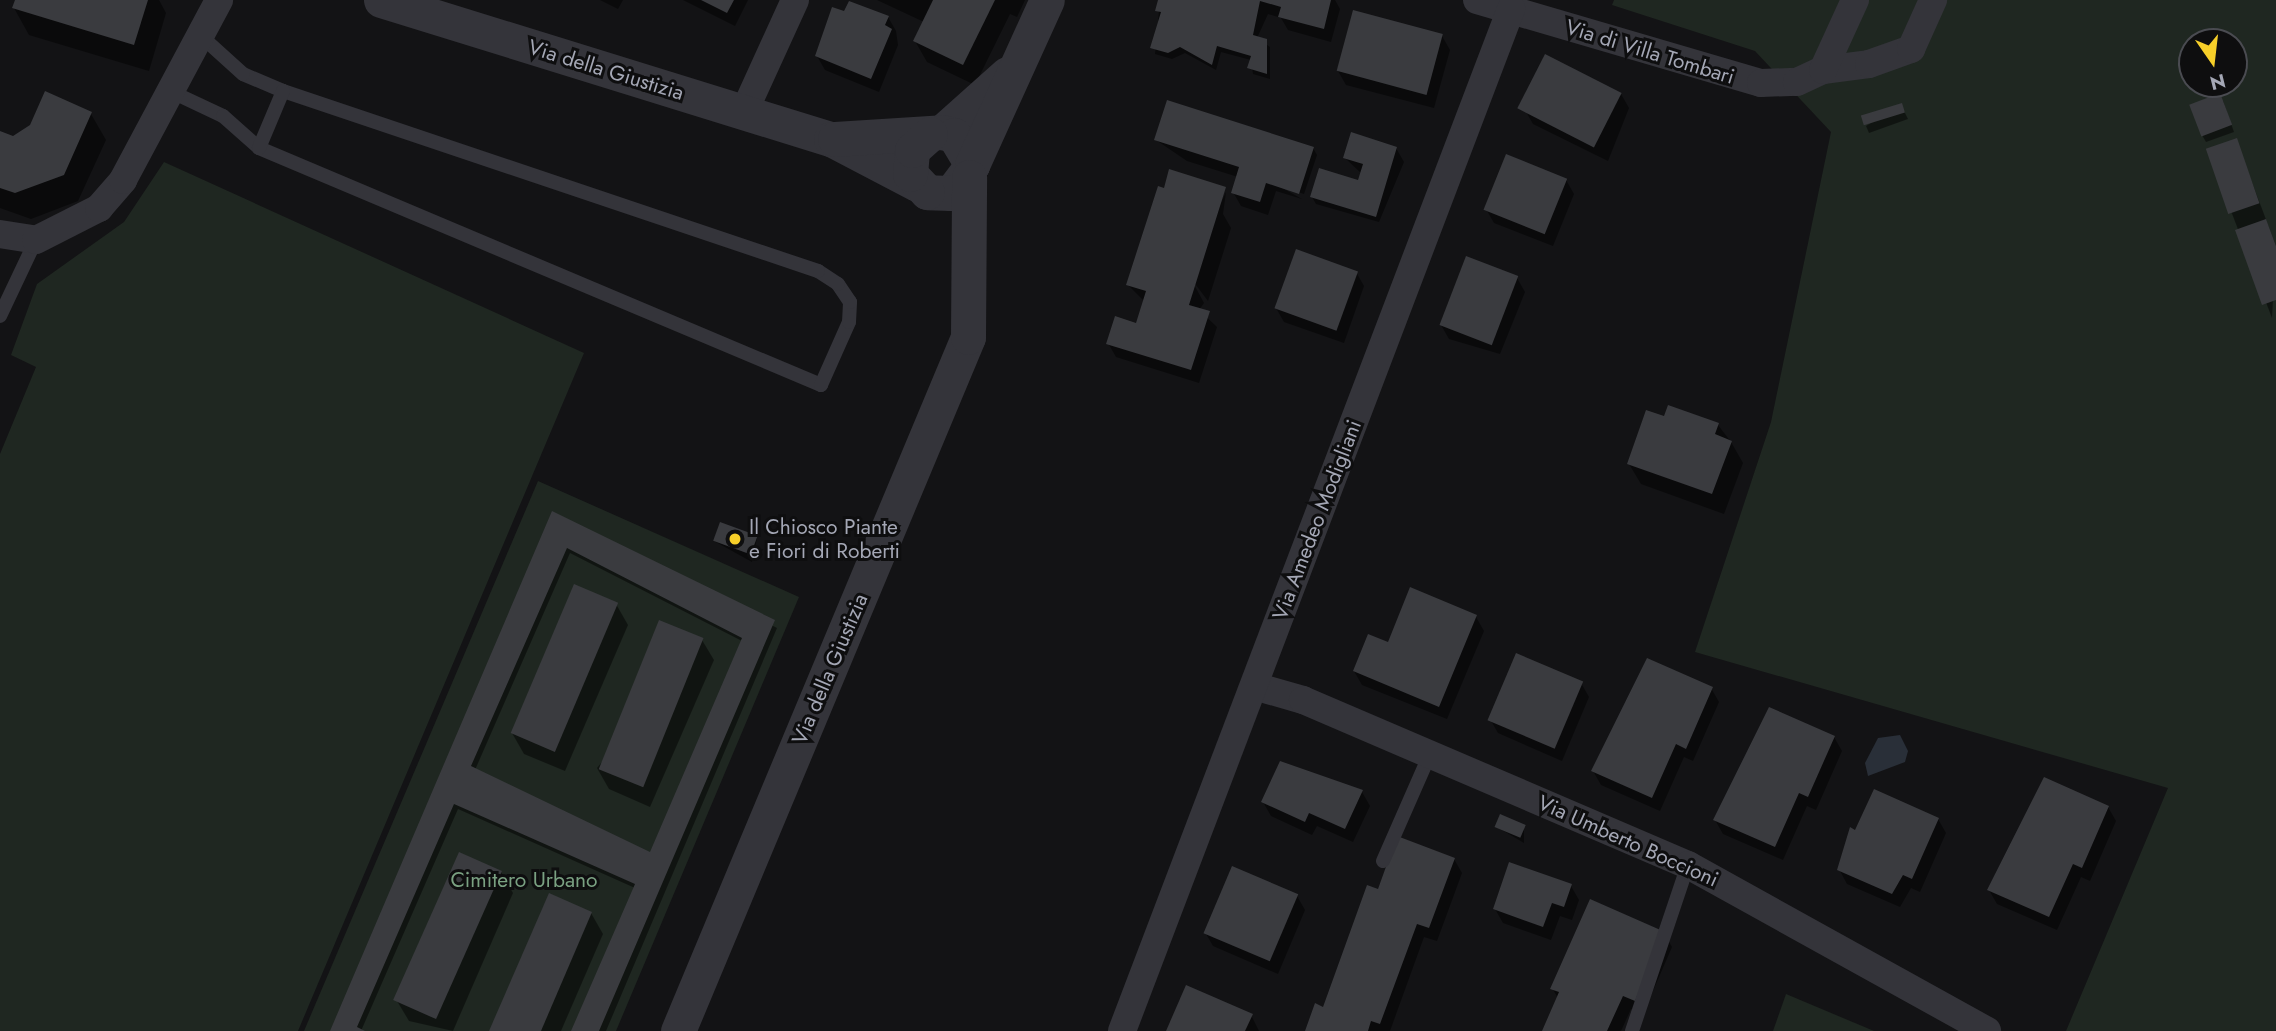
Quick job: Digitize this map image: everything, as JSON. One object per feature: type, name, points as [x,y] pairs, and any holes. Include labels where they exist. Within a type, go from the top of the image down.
[{"type":"street","points":[[0,233],[36,240],[99,208],[122,180],[172,92],[219,0]]},
{"type":"street","name":"Via della Giustizia","points":[[381,0],[831,139],[922,188]]},
{"type":"street","points":[[744,113],[795,0]]},
{"type":"street","points":[[922,188],[951,193],[970,171],[1013,69],[1047,0]]},
{"type":"street","name":"Via di Villa Tombari","points":[[1477,0],[1727,78],[1797,82],[1823,69],[1869,64],[1911,49],[1933,0]]},
{"type":"street","points":[[1823,69],[1855,0]]},
{"type":"street","name":"Via Amedeo Modigliani","points":[[1122,1031],[1511,9]]},
{"type":"street","points":[[969,263],[922,188],[910,174],[912,150],[1013,69]]},
{"type":"street","points":[[936,133],[963,142],[970,171]]},
{"type":"street","name":"Via della Giustizia","points":[[831,139],[936,133]]},
{"type":"street","name":"Via della Giustizia","points":[[678,1031],[968,337],[970,171]]},
{"type":"street","name":"Via Umberto Boccioni","points":[[1254,685],[1430,754],[1688,865],[1742,892],[1987,1031]]},
{"type":"lane","points":[[172,92],[223,116],[259,148],[821,385],[849,322],[850,302],[838,284],[818,271],[283,91],[243,74],[201,36]]},
{"type":"lane","points":[[259,148],[283,91]]},
{"type":"lane","points":[[0,317],[36,240]]},
{"type":"lane","points":[[1383,861],[1430,754]]},
{"type":"lane","points":[[1632,1031],[1688,865]]},
{"type":"green space","points":[[1614,0],[2276,0],[2276,1031],[2066,1031],[2168,788],[1695,652],[1771,422],[1831,132],[1755,51],[1612,5]]},
{"type":"green space","points":[[164,162],[584,353],[298,1031],[0,1031],[0,454],[36,367],[11,355],[37,284],[124,222]]},
{"type":"green space","name":"Cimitero Urbano","points":[[538,481],[799,597],[616,1031],[304,1031]]},
{"type":"green space","points":[[1786,994],[1874,1031],[1773,1031]]},
{"type":"shaded area","points":[[1900,735],[1908,751],[1905,762],[1868,776],[1865,763],[1878,738]]},
{"type":"building","points":[[15,0],[148,0],[134,45],[12,8]]},
{"type":"building","points":[[701,0],[734,0],[727,13]]},
{"type":"building","points":[[933,0],[995,0],[963,65],[913,41]]},
{"type":"building","points":[[1158,0],[1331,0],[1324,29],[1278,17],[1281,7],[1260,1],[1253,35],[1267,39],[1267,74],[1247,68],[1251,56],[1217,46],[1212,65],[1180,47],[1168,53],[1150,48],[1161,12],[1155,11]]},
{"type":"building","points":[[849,1],[889,16],[885,25],[892,29],[871,79],[815,56],[832,7],[844,11]]},
{"type":"building","points":[[1353,10],[1443,34],[1427,95],[1337,71]]},
{"type":"building","points":[[1545,54],[1622,93],[1594,147],[1517,108]]},
{"type":"building","points":[[45,91],[92,112],[64,175],[15,193],[0,188],[0,131],[13,136],[30,125]]},
{"type":"building","points":[[2207,98],[2222,98],[2232,125],[2201,137],[2189,105]]},
{"type":"building","points":[[1167,100],[1314,147],[1299,194],[1266,183],[1260,202],[1231,193],[1239,167],[1154,140]]},
{"type":"building","points":[[1902,103],[1905,113],[1864,125],[1861,116]]},
{"type":"building","points":[[1351,132],[1397,147],[1376,217],[1310,197],[1319,168],[1358,180],[1363,164],[1343,158]]},
{"type":"building","points":[[2237,138],[2259,203],[2228,214],[2206,149]]},
{"type":"building","points":[[1506,154],[1567,179],[1545,234],[1484,210]]},
{"type":"building","points":[[1169,169],[1226,187],[1189,305],[1210,311],[1191,370],[1106,344],[1115,316],[1136,323],[1146,291],[1126,285],[1158,186],[1164,188]]},
{"type":"building","points":[[2266,219],[2276,246],[2276,300],[2262,305],[2235,230]]},
{"type":"building","points":[[1296,249],[1358,272],[1336,331],[1274,308]]},
{"type":"building","points":[[1466,256],[1518,276],[1492,345],[1439,325]]},
{"type":"building","points":[[1668,405],[1719,423],[1715,434],[1732,441],[1712,494],[1627,464],[1646,410],[1664,416]]},
{"type":"building","points":[[552,511],[775,620],[599,1031],[571,1031],[635,884],[454,804],[357,1027],[365,1031],[330,1031]],"holes":[[[567,548],[742,638],[650,852],[471,766]]]},
{"type":"building","name":"Il Chiosco Piante e Fiori di Roberti","points":[[720,522],[758,536],[751,554],[713,541]]},
{"type":"building","points":[[574,584],[618,603],[555,752],[511,733]]},
{"type":"building","points":[[1410,587],[1477,615],[1439,707],[1353,671],[1368,634],[1388,642]]},
{"type":"building","points":[[659,620],[704,638],[643,787],[599,769]]},
{"type":"building","points":[[1516,653],[1583,682],[1555,749],[1487,720]]},
{"type":"building","points":[[1647,658],[1713,687],[1686,749],[1676,744],[1652,798],[1591,771]]},
{"type":"building","points":[[1769,707],[1835,736],[1808,797],[1799,793],[1775,847],[1713,820]]},
{"type":"building","points":[[1280,761],[1363,790],[1345,829],[1309,813],[1305,822],[1261,802]]},
{"type":"building","points":[[2044,777],[2109,806],[2082,868],[2073,864],[2049,917],[1987,890]]},
{"type":"building","points":[[1874,789],[1939,818],[1912,879],[1903,875],[1892,894],[1837,870],[1850,827],[1855,830]]},
{"type":"building","points":[[1500,814],[1526,825],[1520,838],[1495,827]]},
{"type":"building","points":[[1397,836],[1455,858],[1429,928],[1417,924],[1380,1024],[1371,1021],[1368,1031],[1305,1031],[1315,1003],[1323,1007],[1367,885],[1378,889]]},
{"type":"building","points":[[459,852],[502,871],[436,1019],[393,1000]]},
{"type":"building","points":[[1509,862],[1572,884],[1564,907],[1552,903],[1543,927],[1493,909]]},
{"type":"building","points":[[1232,866],[1298,894],[1270,961],[1203,933]]},
{"type":"building","points":[[549,893],[592,912],[541,1031],[489,1031]]},
{"type":"building","points":[[1590,899],[1665,932],[1635,1001],[1623,996],[1607,1031],[1542,1031],[1559,992],[1550,989]]},
{"type":"building","points":[[1186,985],[1253,1014],[1245,1031],[1166,1031]]},
{"type":"place","name":"Il Chiosco Piante e Fiori di Roberti","points":[[735,539]]}]
